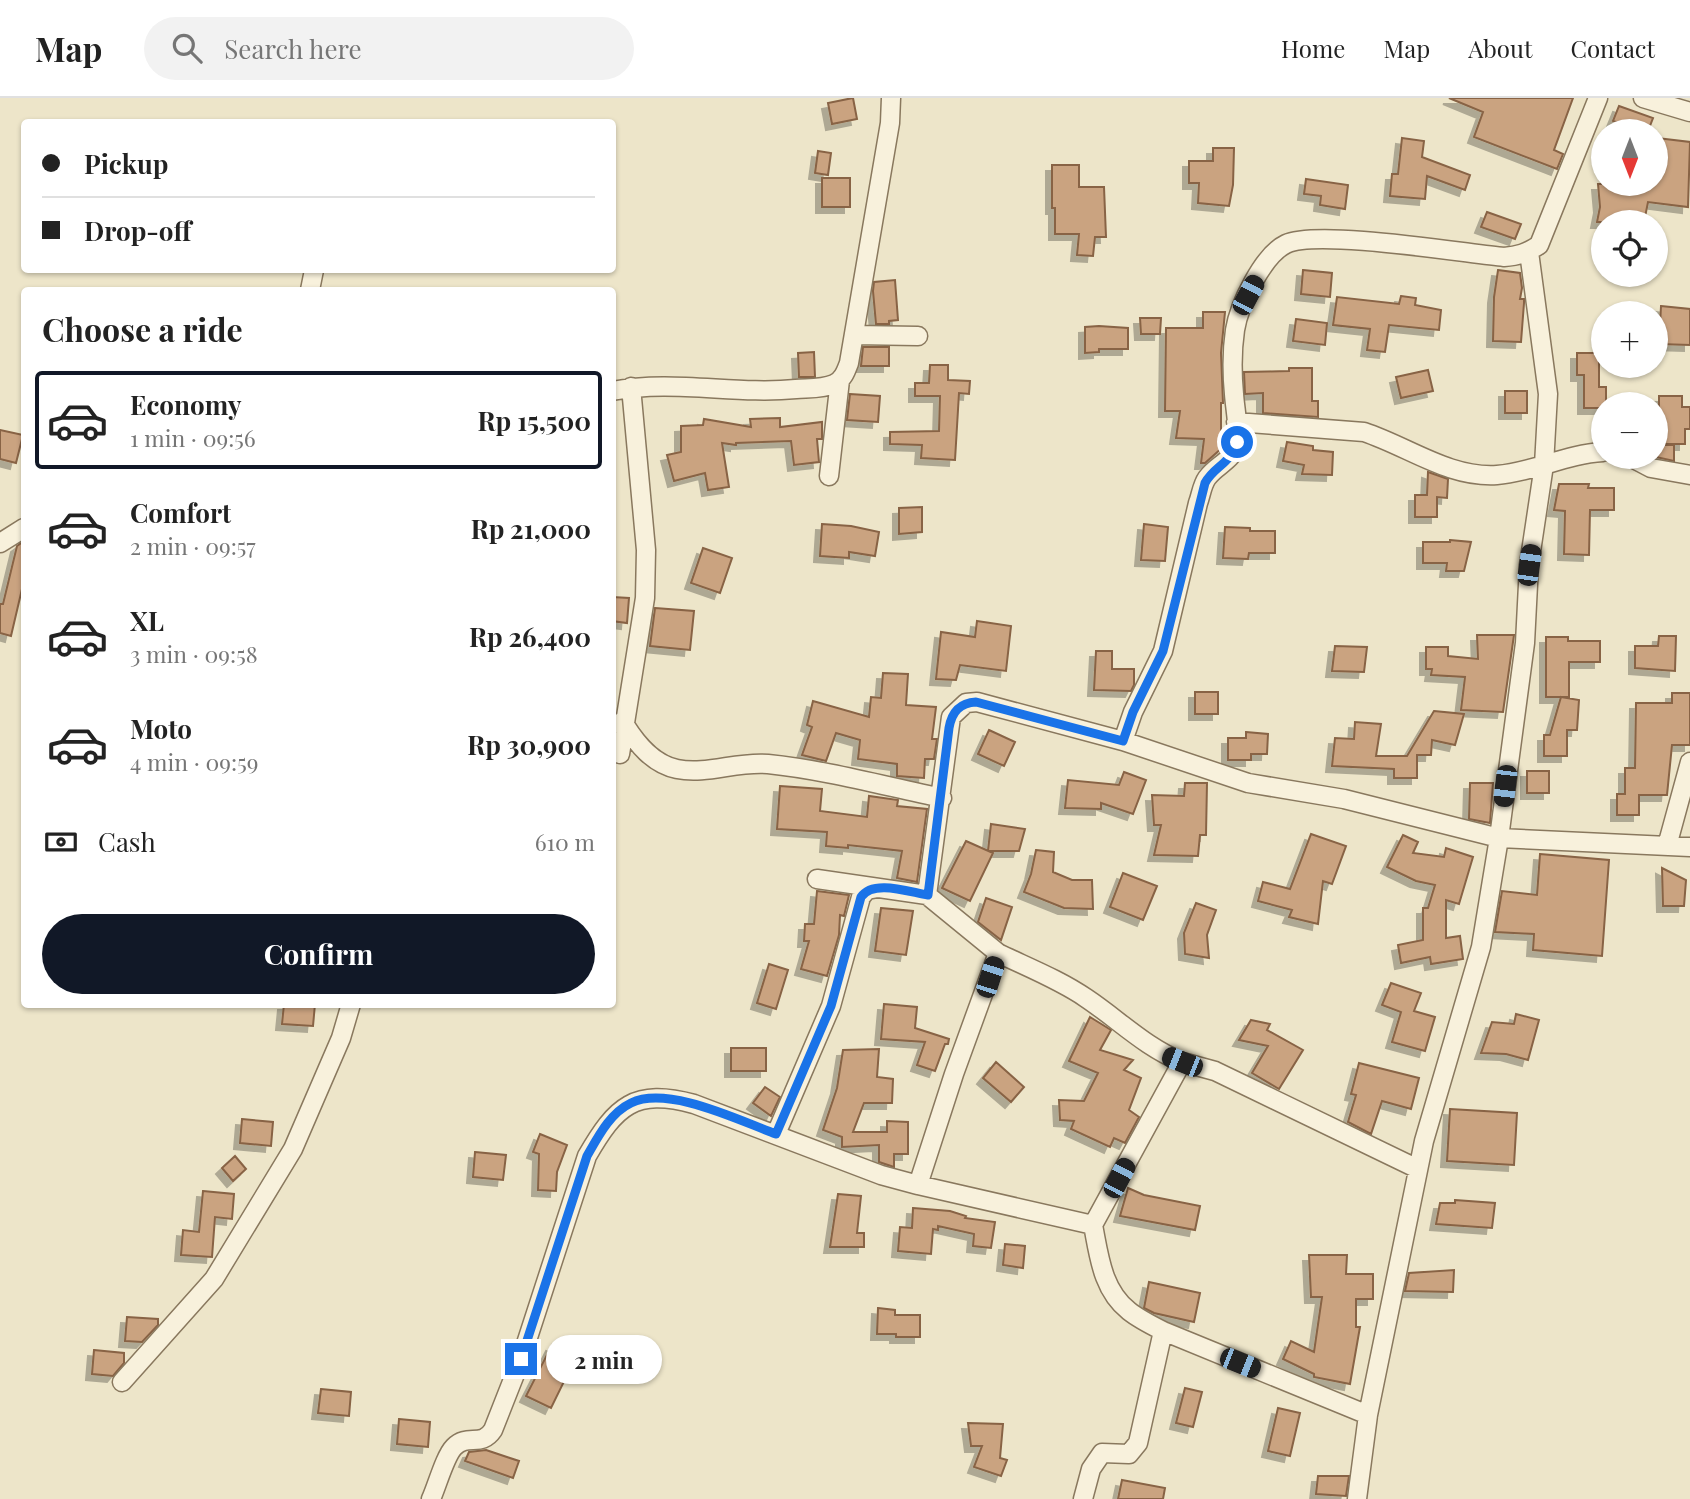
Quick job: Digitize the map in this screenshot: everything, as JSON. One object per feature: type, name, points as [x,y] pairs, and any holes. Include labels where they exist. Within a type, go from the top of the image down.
[{"type":"street","points":[[829,476],[840,380],[849,363],[890,123],[891,98]]},
{"type":"street","points":[[1123,741],[1133,712],[1163,651],[1205,483],[1209,476],[1226,463],[1237,442],[1233,367],[1235,331],[1239,312],[1270,258],[1286,244],[1312,239],[1356,241],[1504,257],[1528,252],[1539,245],[1598,98]]},
{"type":"street","points":[[1643,98],[1690,112]]},
{"type":"street","points":[[1357,1499],[1368,1415],[1424,1141],[1481,947],[1499,838],[1525,643],[1529,565],[1544,465],[1548,394],[1528,252]]},
{"type":"street","points":[[853,335],[918,336]]},
{"type":"street","points":[[616,390],[631,387],[685,386],[764,392],[827,386],[840,380]]},
{"type":"street","points":[[620,754],[619,724],[645,598],[645,537],[631,387]]},
{"type":"street","points":[[1237,422],[1364,432],[1435,463],[1460,472],[1482,475],[1499,475],[1591,453]]},
{"type":"street","points":[[1657,469],[1690,475]]},
{"type":"street","points":[[0,542],[21,530]]},
{"type":"street","points":[[928,895],[951,717],[966,703],[976,702],[1123,741],[1248,783],[1344,799],[1499,838],[1690,847]]},
{"type":"street","points":[[619,724],[649,754],[676,768],[697,770],[765,764],[942,798]]},
{"type":"street","points":[[1667,846],[1690,762]]},
{"type":"street","points":[[817,879],[928,895],[998,953],[1085,997],[1145,1043],[1164,1054],[1227,1076],[1418,1169]]},
{"type":"street","points":[[776,1134],[831,1006],[861,897],[867,890],[878,888]]},
{"type":"street","points":[[918,1185],[954,1074],[998,953]]},
{"type":"street","points":[[122,1382],[222,1267],[293,1149],[341,1038],[350,1008]]},
{"type":"street","points":[[1182,1062],[1093,1224],[1108,1285],[1129,1312],[1163,1331],[1368,1415]]},
{"type":"street","points":[[431,1499],[453,1448],[468,1439],[488,1438],[493,1430],[521,1359],[587,1156],[603,1128],[629,1103],[673,1098],[881,1175],[1093,1224]]},
{"type":"street","points":[[1083,1499],[1091,1469],[1102,1453],[1129,1454],[1138,1443],[1163,1331]]},
{"type":"building","points":[[853,98],[857,119],[832,124],[828,103]]},
{"type":"building","points":[[1449,98],[1573,98],[1554,150],[1563,154],[1557,169],[1474,137],[1483,112]]},
{"type":"building","points":[[1619,106],[1653,118],[1653,119],[1614,119]]},
{"type":"building","points":[[1402,138],[1424,141],[1422,157],[1470,175],[1465,190],[1427,176],[1425,199],[1390,196],[1392,174],[1398,174]]},
{"type":"building","points":[[1668,139],[1690,142],[1688,207],[1648,202],[1646,210],[1599,210],[1599,196],[1668,196]]},
{"type":"building","points":[[1213,148],[1234,148],[1233,185],[1229,206],[1198,203],[1199,183],[1189,183],[1189,161],[1213,161]]},
{"type":"building","points":[[818,151],[831,153],[828,175],[815,173]]},
{"type":"building","points":[[1052,165],[1079,165],[1079,187],[1104,187],[1106,237],[1095,237],[1093,256],[1077,255],[1079,234],[1055,234]]},
{"type":"building","points":[[822,178],[850,178],[850,207],[822,207]]},
{"type":"building","points":[[1306,179],[1348,185],[1345,209],[1320,205],[1321,196],[1304,194]]},
{"type":"building","points":[[1487,212],[1521,224],[1515,239],[1481,227]]},
{"type":"building","points":[[1303,270],[1332,273],[1330,297],[1301,294]]},
{"type":"building","points":[[1498,270],[1520,273],[1520,299],[1524,299],[1521,342],[1493,341]]},
{"type":"building","points":[[895,280],[898,320],[889,321],[889,324],[876,324],[874,282]]},
{"type":"building","points":[[1401,296],[1416,298],[1415,305],[1441,310],[1439,330],[1389,325],[1385,352],[1367,350],[1370,329],[1333,325],[1337,297],[1399,304]]},
{"type":"building","points":[[1668,307],[1690,309],[1690,345],[1668,344]]},
{"type":"building","points":[[1203,312],[1225,312],[1221,353],[1221,434],[1226,434],[1223,447],[1205,463],[1201,463],[1204,439],[1176,438],[1180,411],[1165,411],[1166,328],[1203,328]]},
{"type":"building","points":[[1140,318],[1161,318],[1160,334],[1141,334]]},
{"type":"building","points":[[1296,319],[1327,323],[1325,345],[1293,341]]},
{"type":"building","points":[[1085,327],[1128,328],[1128,349],[1099,349],[1099,352],[1085,353]]},
{"type":"building","points":[[863,347],[889,347],[889,366],[861,366]]},
{"type":"building","points":[[814,352],[815,377],[799,377],[798,353]]},
{"type":"building","points":[[1577,353],[1591,353],[1591,378],[1599,378],[1599,387],[1606,387],[1606,392],[1591,392],[1591,408],[1584,408],[1584,375],[1577,375]]},
{"type":"building","points":[[930,365],[948,365],[948,380],[970,381],[969,394],[959,393],[955,460],[921,458],[922,445],[890,444],[890,432],[939,431],[940,396],[915,396],[915,383],[929,383]]},
{"type":"building","points":[[1289,368],[1312,368],[1312,401],[1318,401],[1318,417],[1263,413],[1263,393],[1245,394],[1244,372],[1289,371]]},
{"type":"building","points":[[1428,370],[1433,391],[1401,398],[1396,377]]},
{"type":"building","points":[[1505,391],[1527,391],[1527,413],[1505,413]]},
{"type":"building","points":[[850,394],[880,396],[878,422],[847,420]]},
{"type":"building","points":[[1668,396],[1682,396],[1682,407],[1690,407],[1690,429],[1685,429],[1685,444],[1668,444]]},
{"type":"building","points":[[780,418],[780,427],[822,422],[822,439],[817,439],[819,462],[794,465],[791,441],[736,445],[722,443],[729,487],[708,490],[705,473],[674,481],[667,455],[681,452],[681,426],[703,425],[704,419],[751,427],[750,419]]},
{"type":"building","points":[[0,430],[21,435],[16,463],[0,459]]},
{"type":"building","points":[[1287,442],[1313,446],[1313,450],[1333,452],[1332,475],[1302,474],[1304,465],[1283,461]]},
{"type":"building","points":[[1668,445],[1674,445],[1674,461],[1668,460]]},
{"type":"building","points":[[1428,472],[1448,479],[1447,498],[1437,497],[1437,517],[1415,517],[1415,495],[1427,495]]},
{"type":"building","points":[[1559,484],[1589,484],[1588,488],[1614,488],[1614,510],[1590,510],[1589,555],[1564,554],[1565,511],[1554,510]]},
{"type":"building","points":[[922,507],[922,532],[899,534],[899,508]]},
{"type":"building","points":[[822,524],[879,532],[875,556],[849,552],[849,558],[820,556]]},
{"type":"building","points":[[1144,524],[1168,527],[1165,561],[1141,560]]},
{"type":"building","points":[[1225,527],[1275,531],[1275,553],[1249,553],[1248,559],[1223,558]]},
{"type":"building","points":[[1423,542],[1471,542],[1464,571],[1446,571],[1447,563],[1423,563]]},
{"type":"building","points":[[21,543],[21,593],[11,636],[0,633],[0,604],[3,604],[17,546]]},
{"type":"building","points":[[703,548],[732,558],[720,593],[691,583]]},
{"type":"building","points":[[616,597],[629,598],[627,623],[616,622]]},
{"type":"building","points":[[655,608],[694,611],[690,650],[650,646]]},
{"type":"building","points":[[977,621],[1011,626],[1006,671],[960,665],[956,680],[936,679],[941,632],[975,637]]},
{"type":"building","points":[[1477,635],[1514,635],[1503,712],[1461,710],[1465,677],[1431,675],[1432,669],[1426,669],[1426,647],[1448,647],[1448,656],[1478,659]]},
{"type":"building","points":[[1659,636],[1676,636],[1675,671],[1635,668],[1635,646],[1658,646]]},
{"type":"building","points":[[1546,637],[1568,637],[1568,641],[1600,641],[1600,662],[1569,662],[1569,697],[1546,697]]},
{"type":"building","points":[[1335,646],[1367,647],[1364,672],[1332,671]]},
{"type":"building","points":[[1096,651],[1112,651],[1112,669],[1134,669],[1134,685],[1131,691],[1094,690]]},
{"type":"building","points":[[883,673],[908,674],[906,705],[936,707],[932,739],[937,739],[934,759],[925,759],[924,778],[897,776],[897,764],[858,759],[860,740],[836,733],[826,761],[802,755],[812,727],[807,725],[813,701],[869,717],[871,697],[881,698]]},
{"type":"building","points":[[1195,692],[1218,692],[1218,714],[1195,714]]},
{"type":"building","points":[[1672,693],[1690,693],[1690,745],[1672,745],[1667,795],[1639,795],[1639,815],[1617,815],[1617,794],[1625,794],[1625,768],[1635,768],[1636,703],[1672,703]]},
{"type":"building","points":[[1561,697],[1579,700],[1577,730],[1567,730],[1567,756],[1544,756],[1544,735],[1550,735]]},
{"type":"building","points":[[1434,711],[1464,714],[1455,745],[1432,740],[1431,755],[1417,755],[1417,778],[1394,778],[1394,769],[1332,766],[1335,738],[1354,739],[1355,722],[1381,724],[1376,756],[1407,756]]},
{"type":"building","points":[[989,730],[1015,742],[1004,766],[978,754]]},
{"type":"building","points":[[1246,732],[1268,734],[1267,754],[1251,754],[1251,760],[1228,760],[1228,738],[1246,738]]},
{"type":"building","points":[[1527,771],[1549,771],[1549,793],[1527,793]]},
{"type":"building","points":[[1124,772],[1146,780],[1133,814],[1101,803],[1101,809],[1065,808],[1068,780],[1119,785]]},
{"type":"building","points":[[1185,783],[1207,783],[1206,835],[1200,835],[1198,856],[1154,855],[1161,825],[1154,825],[1152,795],[1184,796]]},
{"type":"building","points":[[1470,783],[1493,783],[1490,823],[1469,819]]},
{"type":"building","points":[[780,786],[822,789],[820,811],[867,817],[869,796],[898,800],[897,806],[927,809],[917,882],[897,878],[902,851],[848,845],[848,848],[826,846],[827,832],[777,829]]},
{"type":"building","points":[[991,824],[1025,829],[1019,851],[988,851]]},
{"type":"building","points":[[1311,834],[1346,846],[1332,884],[1323,881],[1318,924],[1289,917],[1292,910],[1258,901],[1263,882],[1290,889]]},
{"type":"building","points":[[1403,835],[1418,842],[1413,853],[1444,857],[1446,848],[1473,857],[1459,904],[1446,900],[1446,938],[1460,936],[1463,959],[1431,964],[1430,957],[1401,963],[1398,945],[1423,940],[1423,908],[1428,908],[1435,885],[1416,881],[1387,867]]},
{"type":"building","points":[[966,841],[993,853],[970,901],[942,888]]},
{"type":"building","points":[[1036,850],[1054,852],[1053,872],[1072,880],[1092,880],[1093,909],[1064,908],[1024,892]]},
{"type":"building","points":[[1540,854],[1609,860],[1602,956],[1533,950],[1534,934],[1495,932],[1502,891],[1537,895]]},
{"type":"building","points":[[1662,868],[1686,880],[1684,906],[1663,906]]},
{"type":"building","points":[[1123,873],[1157,886],[1143,920],[1110,907]]},
{"type":"building","points":[[817,891],[849,895],[844,916],[840,915],[839,935],[827,976],[801,969],[809,941],[804,941],[805,924],[814,924]]},
{"type":"building","points":[[986,898],[1012,907],[1001,940],[978,922]]},
{"type":"building","points":[[1196,903],[1216,910],[1207,935],[1209,958],[1185,954],[1184,933]]},
{"type":"building","points":[[881,908],[913,911],[906,955],[875,951]]},
{"type":"building","points":[[769,964],[788,970],[776,1009],[757,1003]]},
{"type":"building","points":[[1391,983],[1421,993],[1414,1011],[1435,1017],[1425,1051],[1392,1042],[1401,1012],[1382,1005]]},
{"type":"building","points":[[884,1004],[917,1007],[915,1028],[949,1039],[935,1071],[917,1065],[925,1042],[881,1039]]},
{"type":"building","points":[[284,1008],[315,1008],[313,1026],[282,1024]]},
{"type":"building","points":[[1516,1014],[1539,1020],[1528,1060],[1506,1054],[1481,1053],[1492,1022],[1514,1024]]},
{"type":"building","points":[[1090,1017],[1111,1030],[1100,1050],[1133,1060],[1124,1070],[1141,1078],[1129,1110],[1139,1117],[1125,1143],[1114,1138],[1110,1147],[1071,1129],[1074,1121],[1060,1120],[1059,1100],[1084,1101],[1098,1073],[1069,1061]]},
{"type":"building","points":[[1251,1020],[1270,1024],[1267,1030],[1303,1050],[1279,1089],[1252,1073],[1268,1046],[1239,1040]]},
{"type":"building","points":[[731,1048],[766,1048],[766,1071],[731,1071]]},
{"type":"building","points":[[879,1049],[877,1077],[893,1079],[892,1103],[864,1103],[853,1132],[887,1132],[887,1121],[908,1122],[908,1154],[894,1154],[894,1167],[879,1162],[879,1145],[842,1147],[842,1137],[823,1130],[837,1088],[843,1050]]},
{"type":"building","points":[[996,1062],[1024,1087],[1011,1102],[983,1078]]},
{"type":"building","points":[[1359,1063],[1419,1078],[1411,1109],[1382,1101],[1371,1134],[1348,1122],[1356,1095],[1351,1094]]},
{"type":"building","points":[[765,1087],[780,1097],[771,1116],[753,1103]]},
{"type":"building","points":[[1450,1109],[1517,1113],[1514,1165],[1447,1161]]},
{"type":"building","points":[[242,1119],[273,1122],[271,1146],[240,1143]]},
{"type":"building","points":[[540,1134],[567,1145],[557,1172],[556,1191],[538,1190],[539,1154],[533,1152]]},
{"type":"building","points":[[475,1152],[506,1155],[503,1180],[473,1177]]},
{"type":"building","points":[[235,1156],[246,1169],[233,1181],[222,1168]]},
{"type":"building","points":[[1128,1188],[1144,1195],[1200,1206],[1195,1230],[1120,1216]]},
{"type":"building","points":[[203,1191],[234,1194],[232,1219],[215,1217],[212,1257],[181,1255],[183,1230],[199,1232]]},
{"type":"building","points":[[838,1194],[861,1196],[857,1233],[864,1233],[864,1247],[830,1247]]},
{"type":"building","points":[[1455,1200],[1495,1203],[1492,1228],[1436,1224],[1440,1203],[1455,1203]]},
{"type":"building","points":[[913,1208],[950,1211],[966,1216],[965,1218],[995,1222],[991,1248],[973,1246],[974,1234],[938,1226],[938,1230],[933,1229],[931,1254],[898,1251],[900,1227],[912,1228]]},
{"type":"building","points":[[1005,1244],[1025,1246],[1023,1268],[1003,1265]]},
{"type":"building","points":[[1309,1255],[1347,1255],[1346,1274],[1373,1274],[1373,1299],[1356,1299],[1356,1327],[1360,1327],[1350,1384],[1314,1377],[1314,1374],[1283,1359],[1291,1341],[1314,1352],[1322,1297],[1311,1297]]},
{"type":"building","points":[[1454,1270],[1453,1292],[1405,1291],[1409,1273]]},
{"type":"building","points":[[1149,1282],[1200,1293],[1194,1322],[1154,1313],[1144,1308]]},
{"type":"building","points":[[878,1308],[895,1310],[895,1315],[920,1315],[920,1337],[877,1334]]},
{"type":"building","points":[[127,1317],[158,1319],[158,1325],[142,1342],[125,1341]]},
{"type":"building","points":[[552,1345],[576,1357],[551,1408],[526,1396]]},
{"type":"building","points":[[94,1350],[124,1353],[124,1363],[113,1376],[92,1374]]},
{"type":"building","points":[[1185,1388],[1202,1392],[1193,1427],[1176,1423]]},
{"type":"building","points":[[321,1389],[351,1392],[349,1416],[318,1413]]},
{"type":"building","points":[[1278,1408],[1300,1413],[1290,1456],[1268,1451]]},
{"type":"building","points":[[399,1419],[430,1422],[428,1447],[397,1444]]},
{"type":"building","points":[[968,1423],[1003,1424],[1000,1458],[1007,1460],[1001,1476],[974,1467],[982,1446],[971,1446]]},
{"type":"building","points":[[486,1450],[519,1461],[513,1478],[465,1461],[469,1452]]},
{"type":"building","points":[[1318,1476],[1349,1476],[1346,1496],[1316,1494]]},
{"type":"building","points":[[1122,1480],[1165,1488],[1163,1499],[1118,1499]]},
{"type":"route","points":[[521,1359],[587,1156],[603,1128],[629,1103],[673,1098],[776,1134],[831,1006],[861,897],[867,890],[878,888],[928,895],[949,728],[955,711],[966,703],[976,702],[1123,741],[1133,712],[1163,651],[1205,483],[1209,476],[1226,463],[1237,442]]}]
